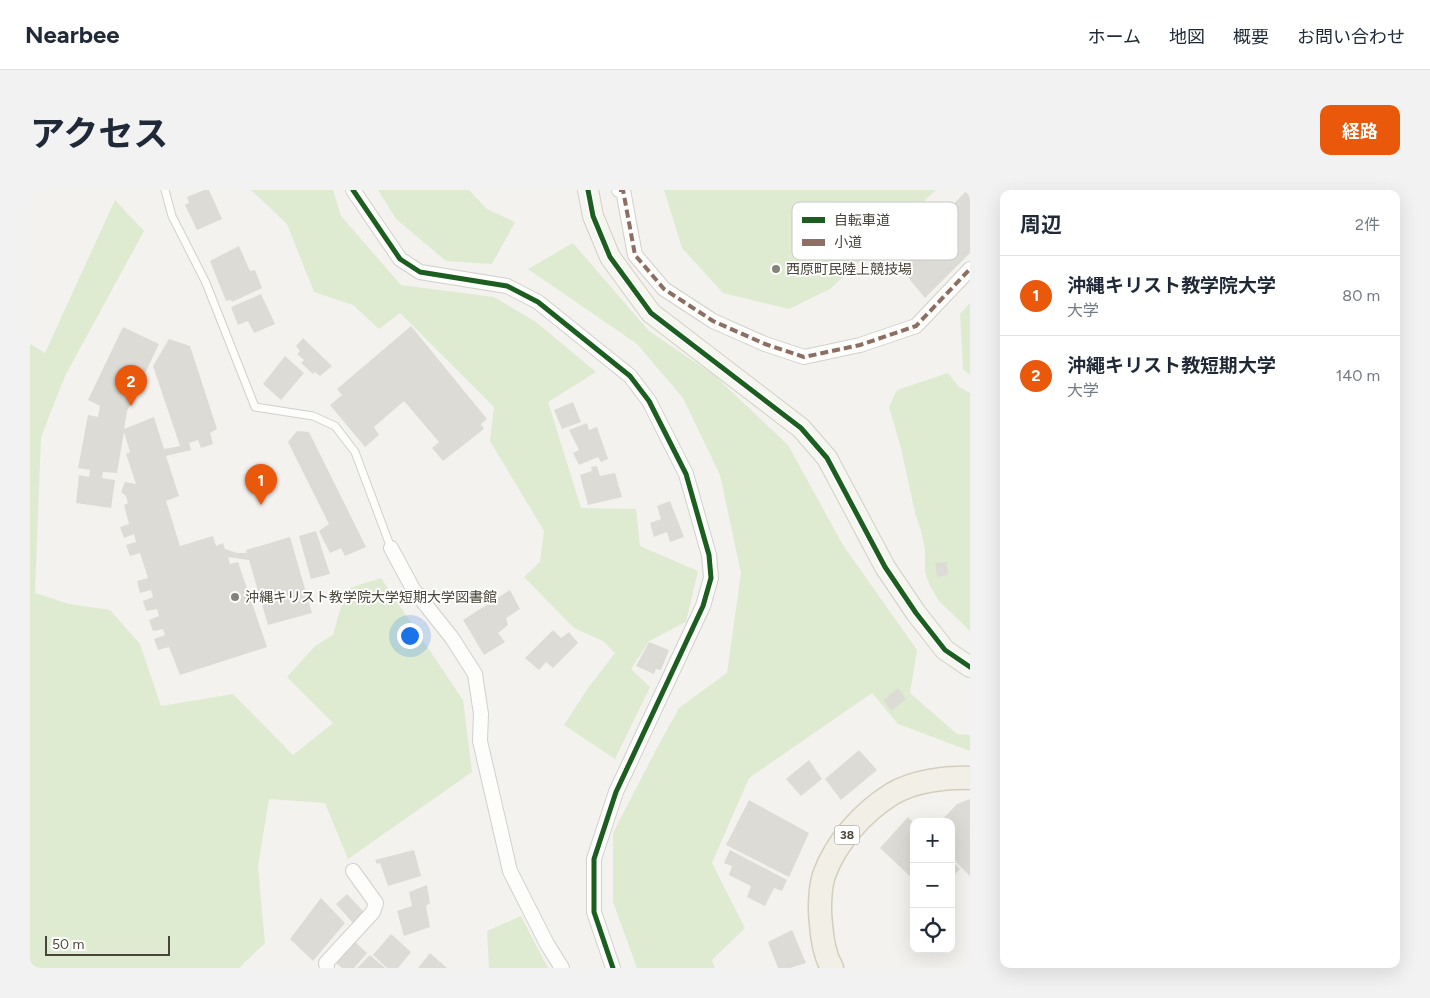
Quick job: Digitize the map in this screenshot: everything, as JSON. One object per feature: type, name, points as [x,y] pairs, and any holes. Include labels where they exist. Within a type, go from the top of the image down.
[{"type":"main road","name":"38","points":[[832,968],[823,946],[819,913],[821,894],[824,875],[848,832],[870,810],[894,793],[924,781],[970,778]]},
{"type":"street","points":[[353,190],[400,259],[420,272],[507,286],[538,302],[630,376],[649,401],[686,474],[709,555],[711,578],[703,606],[616,792],[594,859],[594,912],[613,968]]},
{"type":"street","points":[[588,190],[593,216],[610,257],[650,313],[801,428],[827,458],[884,567],[916,613],[944,650],[970,667]]},
{"type":"street","points":[[619,190],[623,190],[635,255],[664,289],[713,321],[765,344],[804,356],[860,345],[916,326],[970,269]]},
{"type":"street","points":[[390,548],[413,589],[452,638],[475,674],[481,714],[480,741],[510,871],[547,944],[562,968]]},
{"type":"street","points":[[327,968],[326,963],[373,912],[376,903],[353,872]]},
{"type":"lane","points":[[165,190],[172,216],[206,283],[255,407],[313,416],[335,426],[355,452],[390,548]]},
{"type":"green space","points":[[251,190],[333,190],[341,216],[401,285],[494,297],[536,322],[596,372],[548,402],[581,508],[636,509],[640,546],[698,571],[686,622],[649,641],[631,669],[650,687],[615,759],[564,725],[588,688],[615,653],[603,641],[574,628],[524,577],[540,562],[544,531],[490,441],[494,407],[400,313],[379,329],[353,305],[314,292],[287,224]]},
{"type":"green space","points":[[378,190],[469,190],[487,209],[515,222],[492,264],[446,261],[396,219]]},
{"type":"green space","name":"西原町民陸上競技場","points":[[664,190],[936,190],[923,202],[792,202],[792,260],[861,260],[830,289],[789,309],[723,293],[682,248]]},
{"type":"green space","points":[[115,200],[144,231],[65,376],[41,437],[35,593],[69,604],[110,610],[140,644],[161,706],[233,694],[293,755],[333,723],[287,677],[315,646],[333,635],[346,589],[381,578],[463,700],[472,772],[348,859],[325,803],[269,799],[258,866],[265,943],[239,968],[30,968],[30,344],[45,353]]},
{"type":"green space","points":[[573,243],[649,331],[714,375],[788,445],[843,545],[917,650],[910,693],[957,734],[970,735],[970,751],[898,724],[872,693],[749,778],[712,863],[745,928],[712,960],[715,968],[637,968],[613,902],[613,833],[679,708],[727,673],[741,573],[720,475],[683,398],[637,344],[528,269]]},
{"type":"green space","points":[[970,303],[970,375],[963,369],[960,314]]},
{"type":"green space","points":[[948,373],[959,387],[970,393],[970,631],[939,601],[930,586],[925,572],[925,549],[921,531],[889,407],[897,390]]},
{"type":"green space","points":[[521,916],[548,968],[489,968],[487,931]]},
{"type":"building","points":[[204,190],[209,190],[222,219],[197,230],[185,205],[189,203],[187,197]]},
{"type":"building","points":[[967,190],[970,190],[970,253],[925,298],[897,264],[901,260],[958,260],[958,202],[956,202]]},
{"type":"building","points":[[239,246],[250,271],[255,270],[262,288],[232,302],[231,300],[226,301],[210,261]]},
{"type":"building","points":[[261,294],[275,324],[254,333],[248,321],[238,325],[231,307]]},
{"type":"building","points":[[411,326],[487,419],[481,424],[484,429],[443,461],[432,448],[439,442],[404,401],[374,427],[379,435],[365,447],[330,405],[342,395],[337,389]]},
{"type":"building","points":[[123,327],[159,344],[127,411],[124,429],[154,417],[164,449],[180,446],[153,366],[169,339],[190,346],[217,429],[210,433],[213,444],[201,448],[198,440],[189,443],[191,450],[166,456],[179,496],[166,501],[180,546],[213,536],[216,546],[223,543],[225,549],[237,553],[247,553],[246,550],[290,537],[312,613],[268,625],[249,560],[228,557],[230,564],[238,562],[267,647],[180,675],[169,647],[158,650],[154,639],[165,635],[163,629],[153,631],[149,620],[159,616],[157,609],[146,611],[143,601],[153,597],[151,590],[140,593],[137,581],[148,578],[140,553],[130,556],[126,545],[136,542],[134,534],[124,538],[120,527],[129,524],[124,505],[128,503],[126,496],[121,492],[125,482],[136,484],[126,454],[130,452],[124,432],[117,473],[103,472],[102,478],[115,480],[111,508],[76,503],[79,475],[89,477],[90,470],[78,468],[88,415],[98,417],[100,406],[88,400]]},
{"type":"building","points":[[303,338],[332,366],[320,376],[315,372],[313,374],[301,363],[304,360],[297,354],[300,351],[296,346]]},
{"type":"building","points":[[285,356],[304,373],[281,400],[263,384]]},
{"type":"building","points":[[573,402],[581,422],[562,429],[554,410]]},
{"type":"building","points":[[587,423],[589,430],[597,427],[608,459],[601,462],[598,457],[579,465],[573,453],[579,450],[569,430]]},
{"type":"building","points":[[297,431],[309,432],[366,547],[345,556],[341,548],[330,553],[319,531],[329,524],[288,442]]},
{"type":"building","points":[[597,466],[600,476],[615,473],[622,497],[588,505],[580,475],[592,471],[591,467]]},
{"type":"building","points":[[670,501],[684,537],[670,542],[667,532],[654,537],[650,523],[661,519],[657,506]]},
{"type":"building","points":[[316,531],[330,574],[311,579],[299,536]]},
{"type":"building","points":[[947,562],[948,575],[937,577],[935,563]]},
{"type":"building","points":[[510,590],[520,609],[506,618],[508,625],[498,633],[505,642],[484,655],[463,620]]},
{"type":"building","points":[[553,630],[561,638],[569,632],[578,643],[553,668],[546,662],[539,670],[525,658]]},
{"type":"building","points":[[649,642],[669,650],[661,670],[656,669],[654,674],[636,666]]},
{"type":"building","points":[[898,688],[906,699],[891,711],[883,700]]},
{"type":"building","points":[[859,750],[877,770],[841,800],[825,779]]},
{"type":"building","points":[[809,760],[822,779],[801,796],[786,779]]},
{"type":"building","points":[[970,799],[970,876],[955,861],[955,818],[944,818],[957,804]]},
{"type":"building","points":[[749,800],[809,833],[789,877],[726,845]]},
{"type":"building","points":[[908,817],[910,819],[910,876],[880,848]]},
{"type":"building","points":[[414,850],[421,876],[388,886],[380,863],[377,864],[375,860]]},
{"type":"building","points":[[730,850],[787,880],[782,891],[774,888],[765,906],[747,897],[751,886],[729,875],[732,866],[724,863]]},
{"type":"building","points":[[955,864],[960,869],[955,874]]},
{"type":"building","points":[[427,885],[430,903],[426,906],[430,927],[404,936],[397,911],[412,906],[409,892]]},
{"type":"building","points":[[347,894],[365,913],[354,924],[336,904]]},
{"type":"building","points":[[321,898],[345,923],[313,961],[290,939]]},
{"type":"building","points":[[792,930],[806,963],[790,968],[778,968],[768,942]]},
{"type":"building","points":[[391,934],[411,952],[398,968],[387,968],[373,955]]},
{"type":"building","points":[[354,941],[367,953],[354,968],[342,968],[336,963]]},
{"type":"building","points":[[430,953],[447,968],[418,968]]},
{"type":"building","points":[[370,955],[385,968],[357,968]]},
{"type":"marked path","points":[[619,190],[623,190],[635,255],[664,289],[713,321],[765,344],[804,357],[860,345],[916,326],[970,269]]},
{"type":"cycle path","points":[[353,190],[400,259],[420,272],[507,286],[538,302],[630,376],[649,401],[686,474],[709,555],[711,578],[703,606],[616,792],[594,859],[594,912],[613,968]]},
{"type":"cycle path","points":[[588,190],[593,216],[610,257],[651,313],[801,428],[827,458],[885,567],[916,613],[945,650],[970,667]]},
{"type":"place","name":"西原町民陸上競技場","points":[[776,269]]},
{"type":"place","name":"沖繩キリスト教短期大学","points":[[131,406]]},
{"type":"place","name":"沖縄キリスト教学院大学","points":[[261,505]]},
{"type":"place","name":"沖縄キリスト教学院大学短期大学図書館","points":[[235,597]]}]
